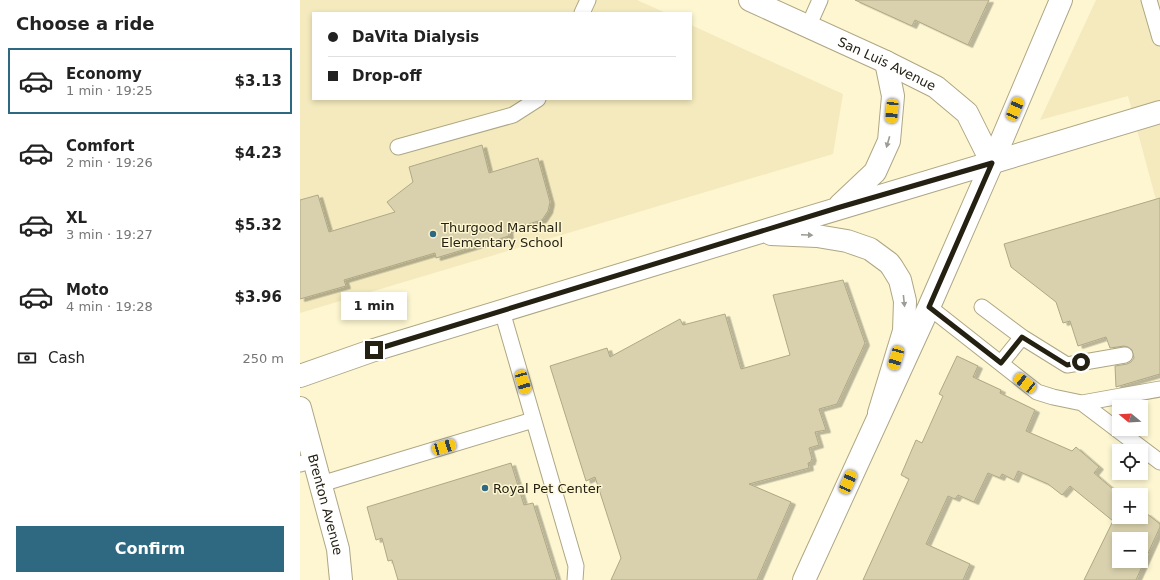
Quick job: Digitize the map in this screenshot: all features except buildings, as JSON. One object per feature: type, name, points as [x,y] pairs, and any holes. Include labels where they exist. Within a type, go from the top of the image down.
[{"type":"main road","name":"San Luis Avenue","points":[[750,0],[886,62],[936,87],[967,113],[992,163]]},
{"type":"main road","points":[[804,580],[929,307],[1061,0]]},
{"type":"main road","points":[[837,208],[875,172],[889,141],[893,96],[886,62]]},
{"type":"main road","points":[[300,376],[374,350],[837,208],[1160,112]]},
{"type":"main road","points":[[754,234],[818,236],[847,241],[870,250],[889,263],[900,280],[905,301],[904,331],[880,413]]},
{"type":"main road","name":"Brenton Avenue","points":[[300,408],[307,462],[320,484],[338,549],[341,580]]},
{"type":"lane","points":[[582,12],[588,0]]},
{"type":"lane","points":[[808,27],[820,0]]},
{"type":"lane","points":[[1149,0],[1160,38]]},
{"type":"lane","points":[[398,147],[513,115],[536,100]]},
{"type":"lane","points":[[929,307],[1038,392],[1082,404],[1160,462]]},
{"type":"lane","points":[[982,307],[1022,337],[1067,365],[1125,355]]},
{"type":"lane","points":[[502,311],[576,566],[575,580]]},
{"type":"lane","points":[[1001,363],[1022,337]]},
{"type":"lane","points":[[1082,404],[1160,389]]},
{"type":"lane","points":[[320,484],[533,420]]},
{"type":"shaded area","name":"Thurgood Marshall Elementary School","points":[[300,0],[637,0],[664,12],[312,12],[312,100],[692,100],[692,25],[843,94],[833,154],[300,313]]},
{"type":"shaded area","points":[[1096,0],[1160,0],[1160,215],[1128,96],[1040,120]]},
{"type":"place","name":"Thurgood Marshall Elementary School","points":[[433,234]]},
{"type":"place","name":"Royal Pet Center","points":[[485,488]]},
{"type":"route","points":[[374,350],[837,208],[992,163],[929,307],[1001,363],[1022,337],[1067,365],[1081,362]]}]
